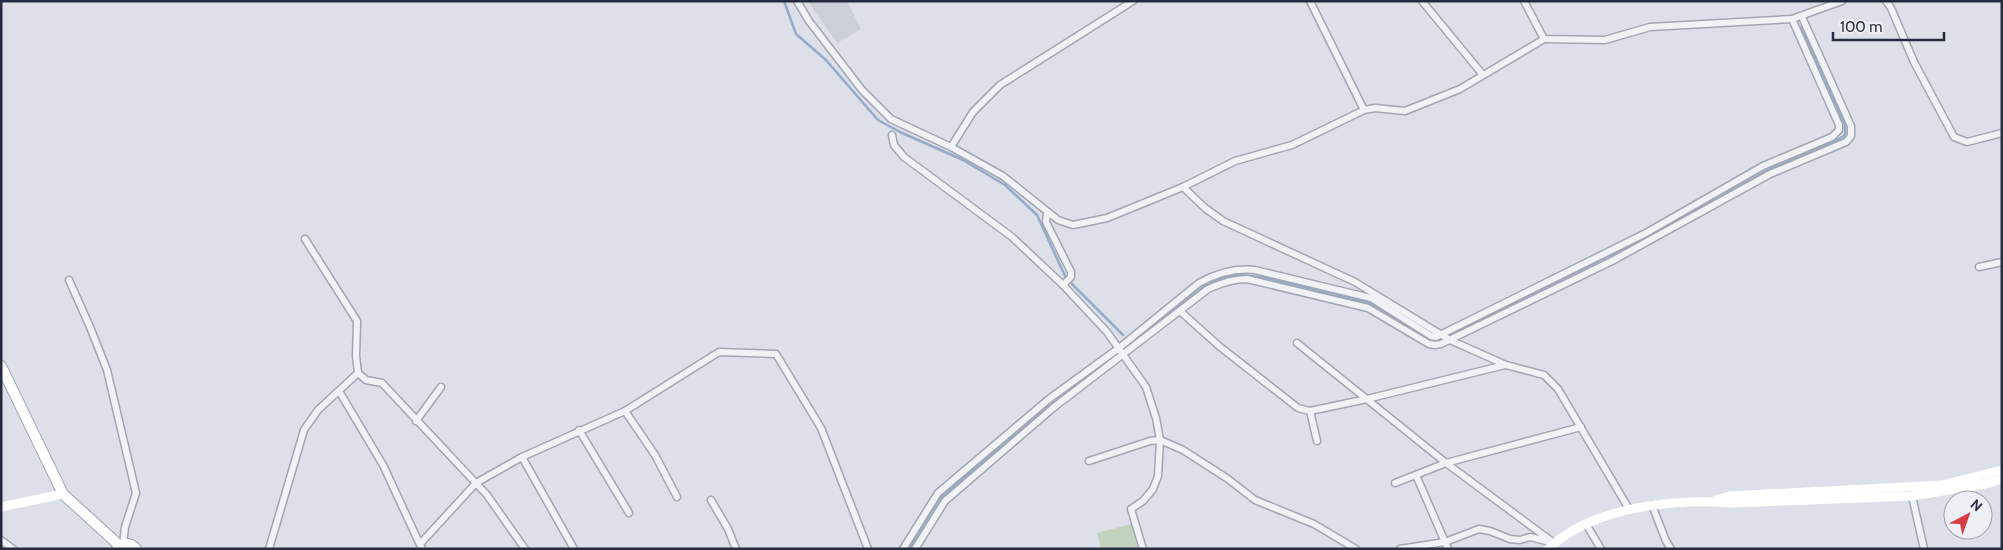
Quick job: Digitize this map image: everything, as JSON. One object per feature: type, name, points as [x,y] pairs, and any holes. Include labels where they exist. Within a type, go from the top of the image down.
[{"type":"main road","points":[[1,366],[63,494],[120,546],[131,544],[136,549]]},
{"type":"main road","points":[[1711,502],[1729,496],[1942,485],[2002,470]]},
{"type":"main road","points":[[1551,546],[1586,524],[1629,509],[1652,505],[1711,502],[1732,504],[1912,496],[1985,484],[2002,479]]},
{"type":"main road","points":[[1,507],[63,494]]},
{"type":"street","points":[[796,1],[809,22],[862,90],[891,119],[950,147],[1014,183],[1047,213],[1058,220],[1073,225],[1107,218],[1183,187],[1235,161],[1292,145],[1364,110],[1375,108],[1405,111],[1460,89],[1544,38],[1605,40],[1650,27],[1792,19],[1802,17],[1842,1]]},
{"type":"street","points":[[950,147],[973,112],[1000,86],[1133,1]]},
{"type":"street","points":[[1310,1],[1364,110]]},
{"type":"street","points":[[1422,1],[1482,75]]},
{"type":"street","points":[[1524,1],[1544,38]]},
{"type":"street","points":[[1886,1],[1891,8],[1914,62],[1954,137],[1967,142],[2002,133]]},
{"type":"street","points":[[915,549],[945,501],[1053,408],[1208,289],[1227,281],[1247,279],[1368,308],[1435,345],[1442,344],[1651,241],[1770,174],[1846,142],[1851,136],[1852,126],[1802,17]]},
{"type":"street","points":[[903,549],[938,493],[1049,399],[1118,348],[1199,283],[1218,274],[1246,269],[1255,270],[1371,298],[1431,336],[1436,337],[1646,233],[1764,166],[1836,134],[1839,130],[1839,125],[1792,19]]},
{"type":"street","points":[[892,135],[894,145],[904,157],[1012,236],[1063,285],[1107,332],[1146,386],[1156,418],[1160,440],[1158,476],[1153,489],[1143,501],[1131,509],[1143,549]]},
{"type":"street","points":[[1183,187],[1205,208],[1223,221],[1355,282],[1450,340],[1506,365],[1544,375],[1558,389],[1629,509]]},
{"type":"street","points":[[1047,213],[1046,222],[1070,272],[1071,277],[1063,285]]},
{"type":"street","points":[[1646,233],[1651,241]]},
{"type":"street","points":[[305,238],[358,322],[356,356],[358,373],[366,380],[382,383],[476,483],[525,549]]},
{"type":"street","points":[[1979,267],[2002,262]]},
{"type":"street","points":[[69,280],[107,370],[136,493],[124,527],[120,546]]},
{"type":"street","points":[[1180,311],[1219,346],[1298,408],[1310,411],[1506,365]]},
{"type":"street","points":[[1297,344],[1551,546]]},
{"type":"street","points":[[339,391],[383,465],[420,547],[476,483],[522,457],[625,411],[719,352],[776,354],[821,428],[868,549]]},
{"type":"street","points":[[269,549],[304,430],[318,410],[358,373]]},
{"type":"street","points":[[416,421],[441,387]]},
{"type":"street","points":[[625,411],[655,455],[677,497]]},
{"type":"street","points":[[1310,411],[1317,441]]},
{"type":"street","points":[[1394,483],[1446,463],[1581,428]]},
{"type":"street","points":[[579,430],[628,513]]},
{"type":"street","points":[[1089,461],[1150,441],[1160,440],[1183,450],[1255,500],[1314,524],[1356,549]]},
{"type":"street","points":[[522,457],[574,549]]},
{"type":"street","points":[[1416,475],[1448,549]]},
{"type":"street","points":[[1912,496],[1924,549]]},
{"type":"street","points":[[711,500],[728,529],[736,549]]},
{"type":"street","points":[[1652,505],[1671,549]]},
{"type":"street","points":[[1586,524],[1600,549]]},
{"type":"street","points":[[1400,549],[1445,542],[1480,529],[1510,539],[1520,540],[1530,537],[1551,546]]},
{"type":"street","points":[[1,540],[13,549]]},
{"type":"shaded area","points":[[808,1],[847,1],[861,29],[837,43]]},
{"type":"green space","points":[[1131,524],[1138,549],[1101,549],[1097,533]]},
{"type":"waterway","points":[[784,1],[796,34],[826,60],[878,120],[963,160],[1005,185],[1037,215],[1065,276]]},
{"type":"waterway","points":[[1656,232],[1770,169],[1845,135],[1845,125],[1801,27]]},
{"type":"waterway","points":[[1452,333],[1642,240]]},
{"type":"waterway","points":[[1135,341],[1206,285],[1227,276],[1237,275],[1262,277],[1370,303],[1420,332]]},
{"type":"waterway","points":[[1072,284],[1123,335]]},
{"type":"waterway","points":[[1428,338],[1437,340]]},
{"type":"waterway","points":[[909,549],[938,501],[945,494],[1053,403],[1102,366]]}]
